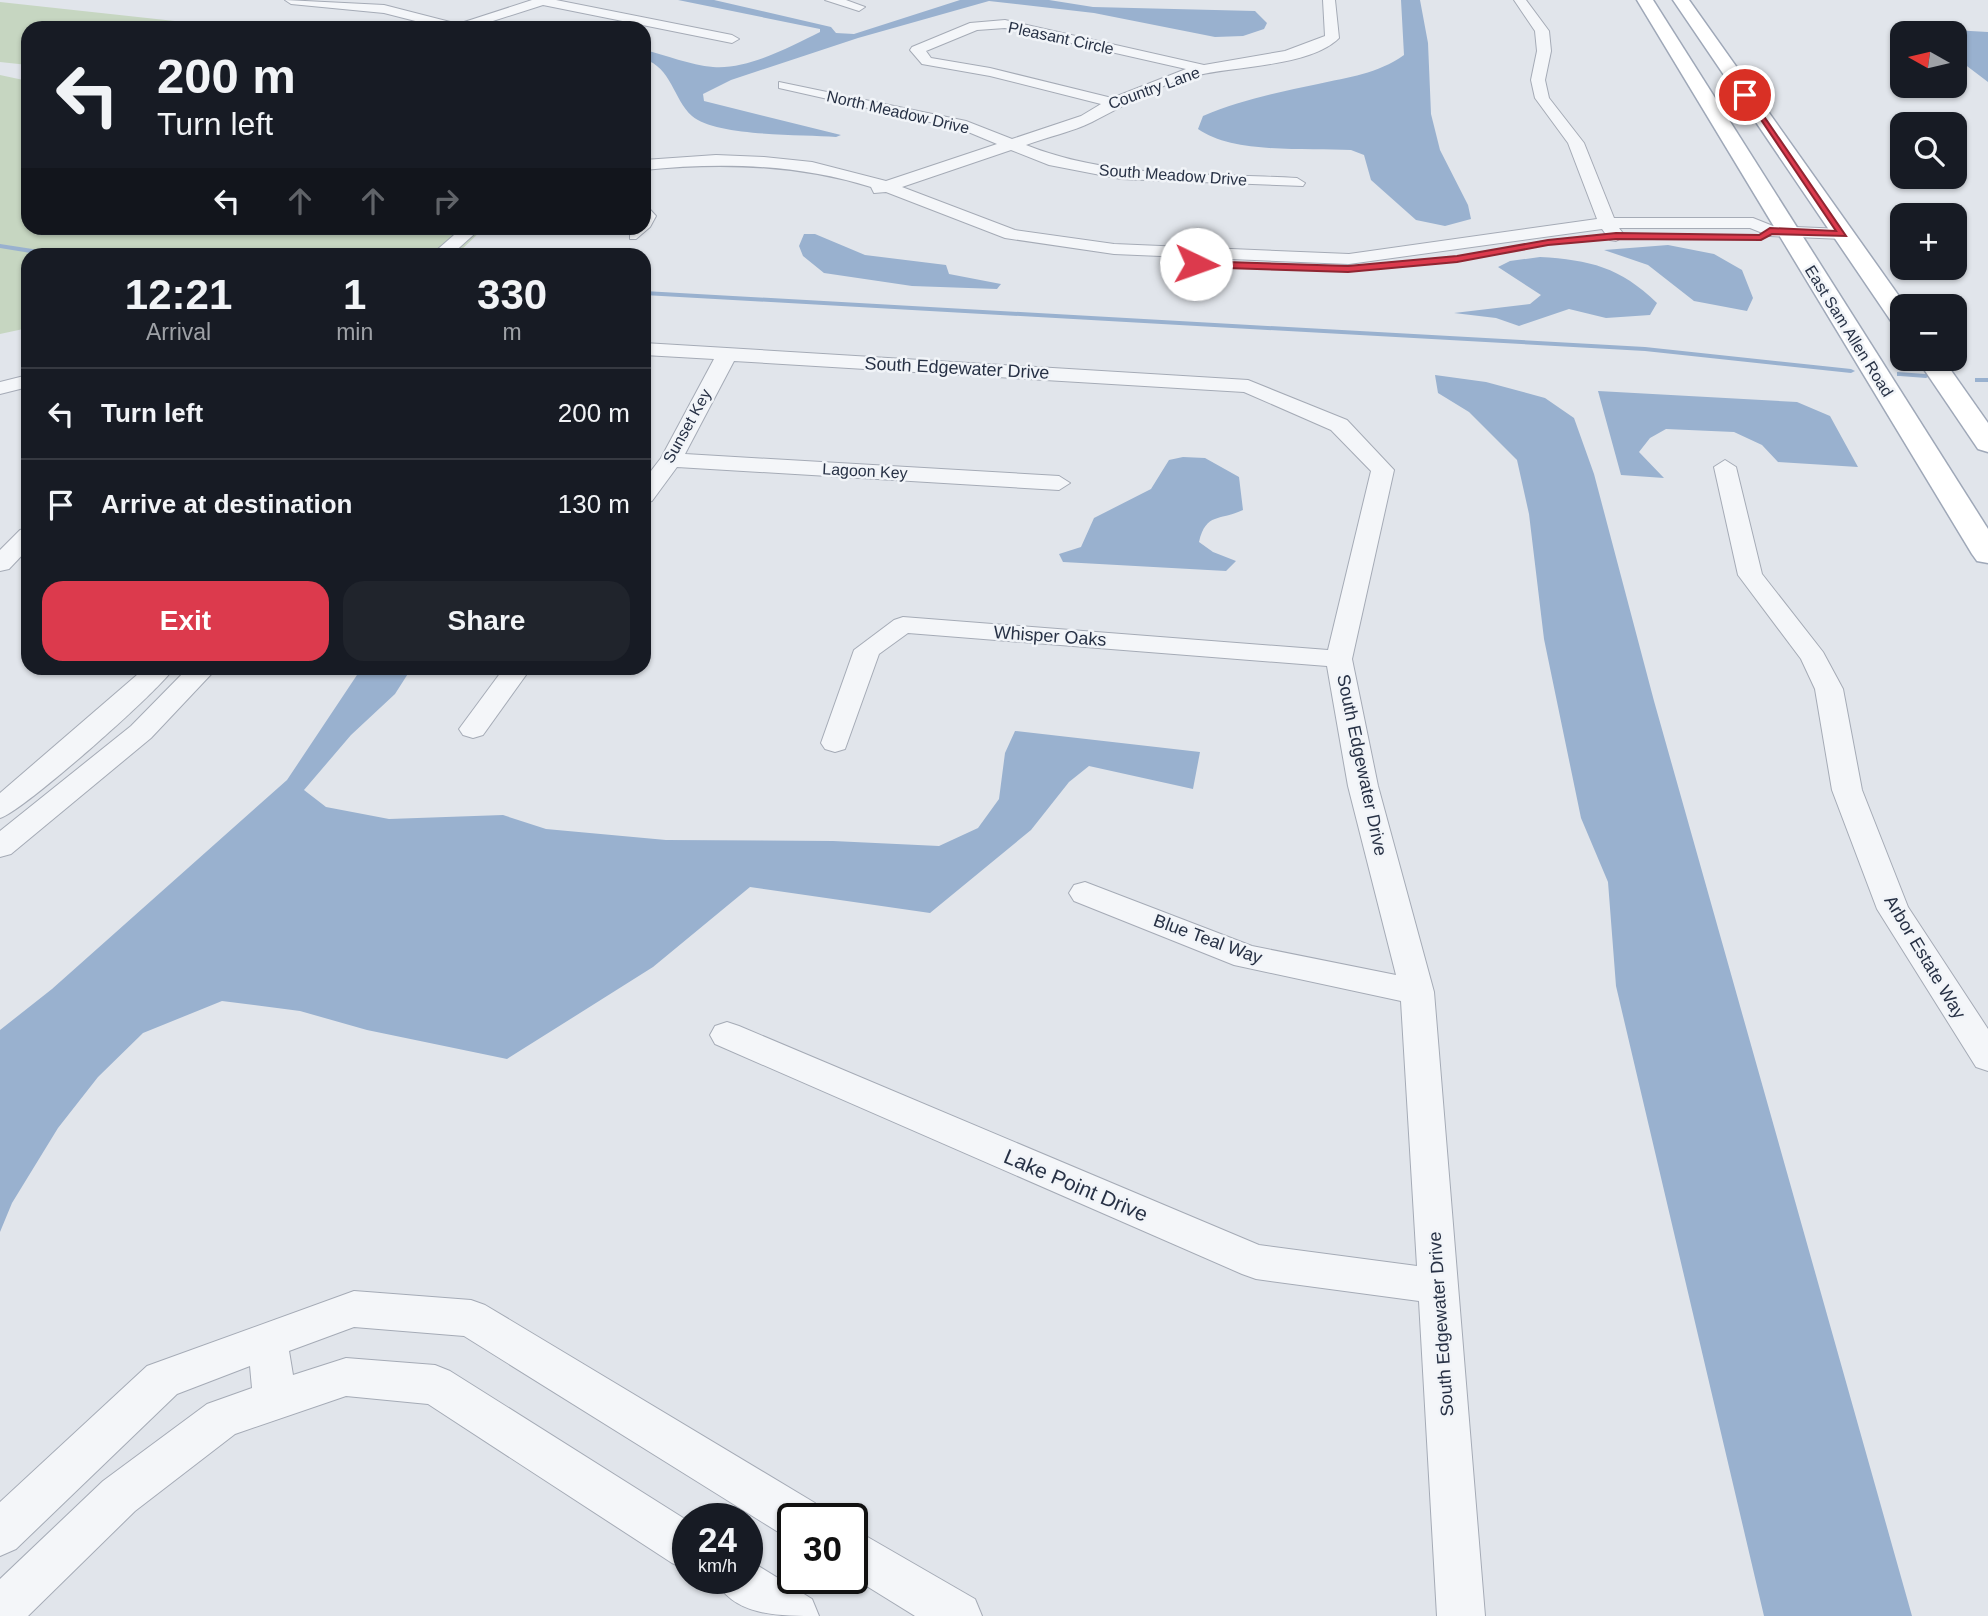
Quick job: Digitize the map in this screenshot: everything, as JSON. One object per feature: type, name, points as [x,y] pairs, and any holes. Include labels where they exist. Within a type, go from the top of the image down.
[{"type":"main road","name":"East Sam Allen Road","points":[[1645,0],[1779,231],[1988,554]]},
{"type":"main road","points":[[1681,0],[1890,302]]},
{"type":"main road","points":[[1938,371],[1988,443]]},
{"type":"street","points":[[291,0],[384,9],[431,21]]},
{"type":"street","points":[[831,0],[859,7]]},
{"type":"street","name":"Country Lane","points":[[866,194],[1086,119],[1111,102],[1202,69],[1306,52],[1332,37],[1329,0]]},
{"type":"street","points":[[1520,0],[1538,25],[1544,42],[1538,80],[1542,98],[1576,143],[1612,229]]},
{"type":"street","points":[[480,21],[544,1],[643,21]]},
{"type":"street","points":[[651,23],[732,39]]},
{"type":"street","name":"Pleasant Circle","points":[[1111,102],[990,72],[926,61],[917,50],[975,26],[1005,24],[1202,69]]},
{"type":"street","name":"North Meadow Drive","points":[[784,85],[965,126],[1010,143]]},
{"type":"street","name":"South Meadow Drive","points":[[1010,143],[1055,162],[1121,174],[1297,183]]},
{"type":"street","points":[[651,164],[702,158],[786,163],[836,172],[888,187],[999,231],[1075,245],[1197,258],[1348,269],[1457,259],[1510,249],[1542,238]]},
{"type":"street","points":[[651,172],[701,168],[760,169],[821,178],[980,239],[1098,259],[1349,259],[1494,239],[1542,238],[1612,229],[1681,229],[1761,237],[1779,231],[1843,234]]},
{"type":"street","points":[[451,248],[473,235]]},
{"type":"street","points":[[1494,239],[1510,249]]},
{"type":"street","name":"South Edgewater Drive","points":[[651,349],[1248,386],[1339,425],[1383,470],[1339,659],[1363,786],[1417,992],[1461,1616]]},
{"type":"street","name":"Sunset Key","points":[[651,487],[671,460],[727,354]]},
{"type":"street","points":[[0,388],[21,383]]},
{"type":"street","name":"Lagoon Key","points":[[671,460],[1059,483]]},
{"type":"street","name":"Arbor Estate Way","points":[[1725,467],[1750,575],[1814,658],[1829,690],[1847,790],[1893,909],[1988,1057]]},
{"type":"street","points":[[0,564],[21,542]]},
{"type":"street","name":"Whisper Oaks","points":[[835,743],[867,650],[903,625],[1339,659]]},
{"type":"street","points":[[0,808],[27,788],[152,675]]},
{"type":"street","points":[[0,848],[141,732],[197,675]]},
{"type":"street","points":[[473,729],[513,675]]},
{"type":"street","name":"Blue Teal Way","points":[[1085,893],[1246,957],[1417,992]]},
{"type":"street","name":"Lake Point Drive","points":[[727,1035],[1256,1262],[1439,1286]]},
{"type":"street","points":[[0,1533],[162,1380],[354,1309],[471,1318],[777,1506]]},
{"type":"street","points":[[267,1339],[275,1400]]},
{"type":"street","points":[[0,1611],[119,1496],[222,1418],[346,1377],[435,1385],[672,1537]]},
{"type":"street","points":[[868,1561],[958,1616]]},
{"type":"street","points":[[761,1594],[795,1616]]},
{"type":"green space","points":[[0,2],[175,21],[21,21],[21,64],[0,62]]},
{"type":"green space","points":[[0,75],[21,80],[21,235],[477,235],[463,248],[21,248],[21,330],[0,334]]},
{"type":"water","points":[[678,0],[714,0],[831,27],[836,33],[854,34],[960,0],[1049,0],[1093,7],[1255,11],[1267,23],[1264,29],[1243,36],[1215,37],[1094,13],[989,1],[858,38],[731,80],[703,94],[704,101],[841,135],[836,137],[739,131],[704,123],[692,116],[661,69],[651,62],[651,52],[713,67],[740,65],[795,44],[820,32],[820,29]]},
{"type":"water","points":[[1401,0],[1420,0],[1428,43],[1431,114],[1440,150],[1468,205],[1471,219],[1445,226],[1416,220],[1371,180],[1364,155],[1351,150],[1250,146],[1230,143],[1198,129],[1203,116],[1217,110],[1260,97],[1362,74],[1384,67],[1404,55]]},
{"type":"water","points":[[1967,31],[1988,32],[1988,82],[1967,66]]},
{"type":"water","points":[[804,234],[815,234],[865,255],[946,265],[949,274],[1001,284],[997,289],[912,286],[824,273],[803,256],[799,246]]},
{"type":"water","points":[[1668,245],[1714,254],[1742,270],[1753,298],[1747,311],[1694,301],[1648,265],[1604,250]]},
{"type":"water","points":[[1540,257],[1589,263],[1617,273],[1657,303],[1650,315],[1606,318],[1569,309],[1519,326],[1496,318],[1454,313],[1530,304],[1541,295],[1498,267],[1510,261]]},
{"type":"water","points":[[1435,375],[1486,382],[1545,398],[1574,418],[1594,474],[1654,701],[1912,1616],[1764,1616],[1616,986],[1608,882],[1581,818],[1544,639],[1529,514],[1517,460],[1469,412],[1438,393]]},
{"type":"water","points":[[1598,391],[1797,402],[1830,416],[1858,467],[1778,462],[1762,445],[1734,432],[1666,429],[1650,438],[1639,452],[1664,478],[1621,475]]},
{"type":"water","points":[[1183,457],[1205,458],[1239,477],[1243,510],[1210,522],[1202,532],[1199,542],[1213,552],[1236,561],[1226,571],[1063,562],[1059,554],[1081,547],[1094,518],[1151,489],[1169,460]]},
{"type":"water","points":[[357,675],[407,675],[395,694],[351,735],[304,790],[326,807],[389,819],[503,815],[546,829],[666,840],[833,841],[939,846],[978,828],[999,799],[1005,753],[1015,731],[1200,752],[1193,789],[1089,766],[1069,782],[1031,830],[930,913],[750,887],[653,967],[507,1059],[367,1030],[300,1011],[222,1001],[143,1033],[98,1077],[58,1128],[12,1203],[0,1232],[0,1030],[52,989],[287,780]]},
{"type":"waterway","points":[[0,246],[21,249]]},
{"type":"waterway","points":[[651,293],[1645,349],[1851,371]]},
{"type":"waterway","points":[[1900,374],[1926,376]]},
{"type":"waterway","points":[[1978,380],[1988,380]]},
{"type":"route","points":[[1196,264],[1348,269],[1457,259],[1548,242],[1616,236],[1761,237],[1770,231],[1843,234],[1745,95]]}]
